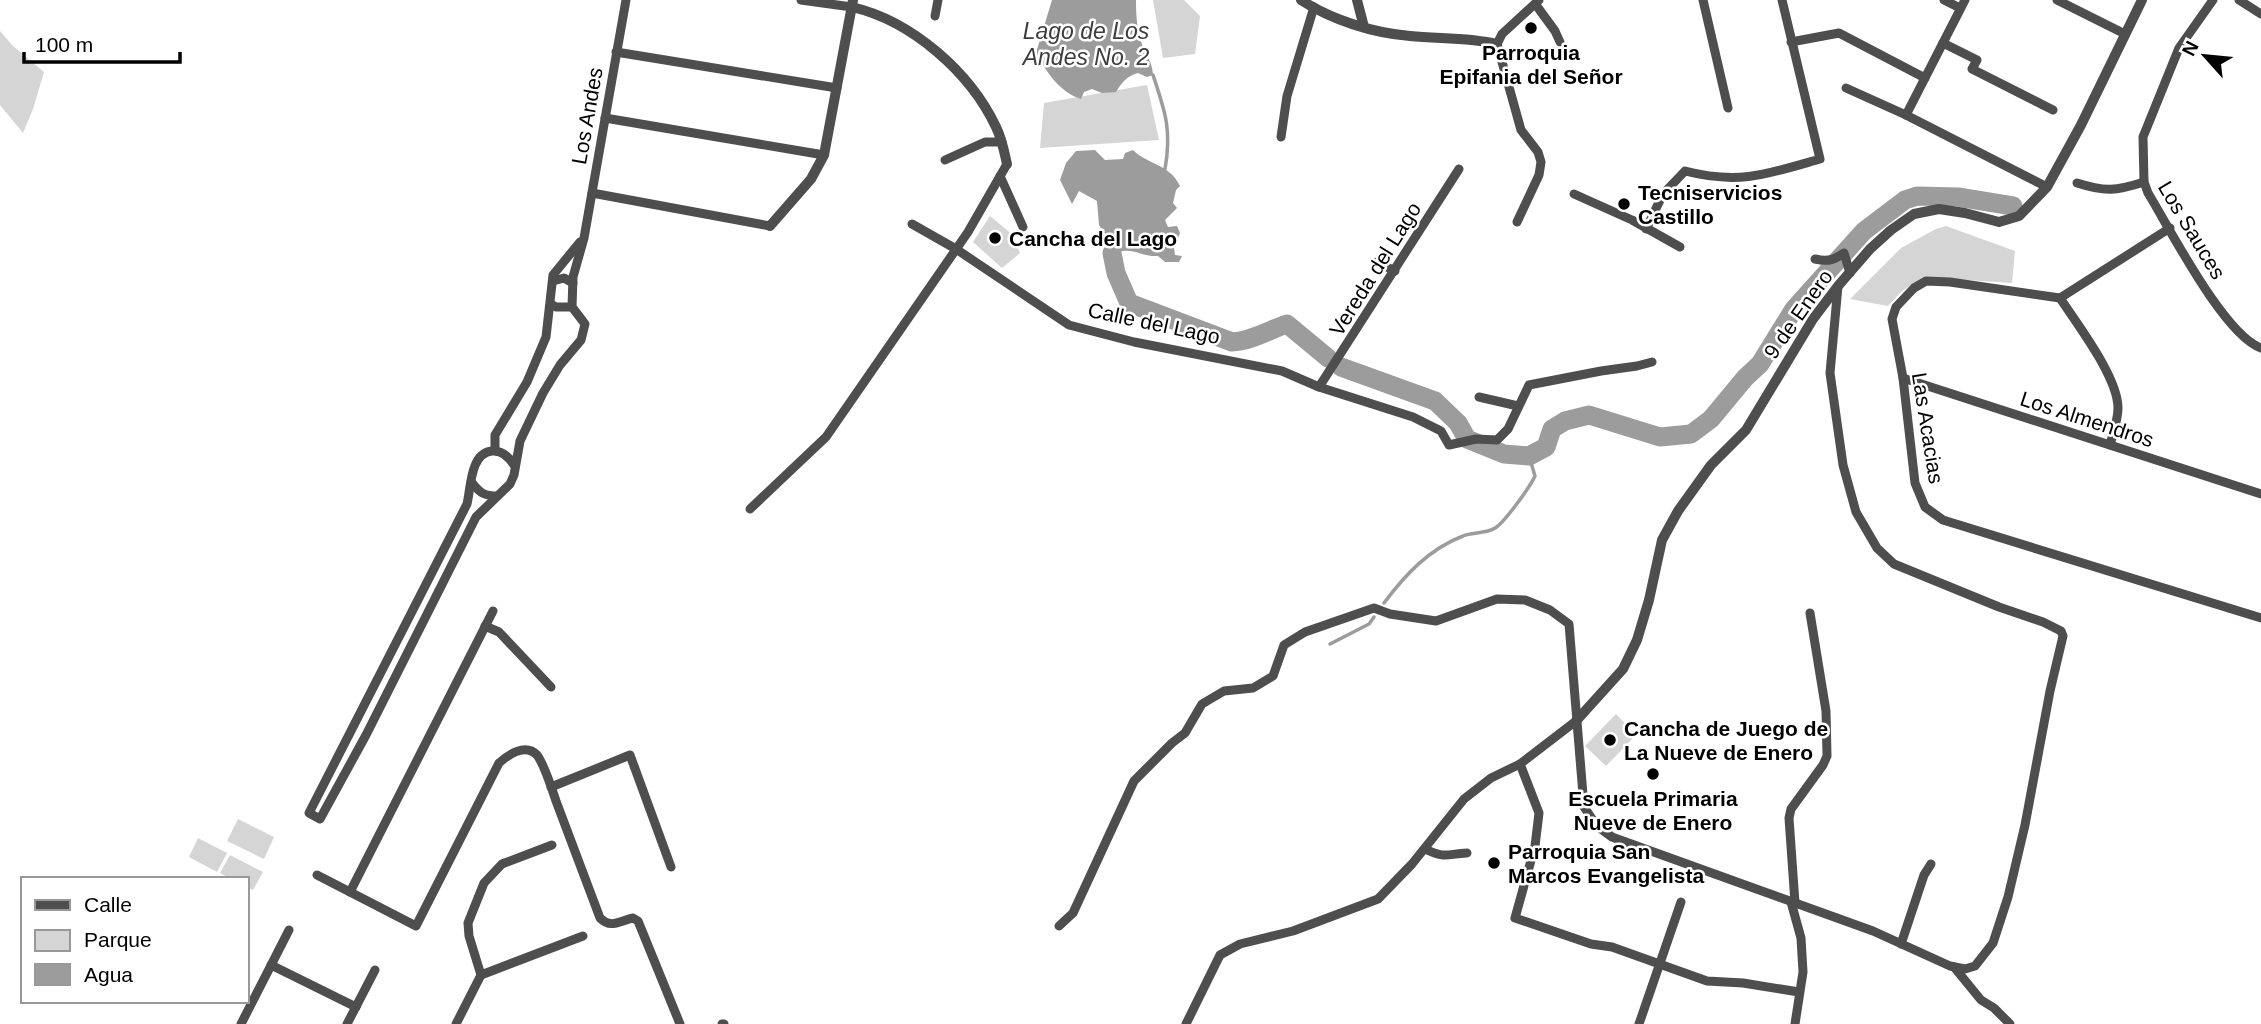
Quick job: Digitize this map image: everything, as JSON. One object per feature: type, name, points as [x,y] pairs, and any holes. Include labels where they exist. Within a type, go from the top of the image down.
[{"type":"street","name":"Los Andes","points":[[572,307],[573,283],[584,238],[626,0]]},
{"type":"street","points":[[750,509],[826,438],[957,249],[1007,163],[997,128],[981,101],[944,57],[928,43],[889,20],[852,4],[801,0]]},
{"type":"street","points":[[935,16],[938,0]]},
{"type":"street","points":[[1301,0],[1364,27],[1411,36],[1480,40],[1497,44]]},
{"type":"street","points":[[1357,0],[1364,27]]},
{"type":"street","points":[[1703,0],[1728,108]]},
{"type":"street","points":[[1646,229],[1663,194],[1685,171],[1709,177],[1758,177],[1820,159],[1782,0]]},
{"type":"street","points":[[1906,115],[1962,4],[1944,0]]},
{"type":"street","points":[[2057,0],[2125,34]]},
{"type":"street","name":"9 de Enero","points":[[1576,721],[1623,669],[1637,640],[1645,614],[1662,540],[1678,511],[1711,465],[1746,430],[1813,319],[1838,286],[1891,230],[1914,214],[1939,209],[2000,222],[2020,216],[2047,187],[2081,125],[2142,0]]},
{"type":"street","name":"Los Sauces","points":[[2213,0],[2179,48],[2143,137],[2144,182],[2209,294],[2238,333],[2251,345],[2261,348]]},
{"type":"street","points":[[2239,0],[2261,14]]},
{"type":"street","points":[[1517,222],[1539,175],[1541,162],[1538,152],[1521,130],[1497,44],[1502,34],[1537,2],[1560,42]]},
{"type":"street","points":[[592,193],[770,226],[811,179],[824,155],[852,4]]},
{"type":"street","points":[[1281,137],[1287,96],[1314,7]]},
{"type":"street","points":[[1791,43],[1839,33],[1925,78]]},
{"type":"street","points":[[1943,43],[1978,60],[1972,69],[2053,110]]},
{"type":"street","points":[[616,52],[837,88]]},
{"type":"street","points":[[1846,88],[1906,115],[2047,187]]},
{"type":"street","points":[[605,118],[824,155]]},
{"type":"street","points":[[945,160],[985,142],[1002,142]]},
{"type":"street","name":"Vereda del Lago","points":[[1320,387],[1459,169]]},
{"type":"street","points":[[1000,176],[1023,227]]},
{"type":"street","points":[[2077,183],[2107,191],[2144,182]]},
{"type":"street","points":[[1574,194],[1680,247]]},
{"type":"street","name":"Calle del Lago","points":[[912,224],[957,249],[1069,325],[1134,342],[1282,371],[1320,387],[1413,417],[1441,431],[1449,445],[1476,439],[1497,440],[1508,429],[1518,406]]},
{"type":"street","points":[[2110,445],[2118,407],[2113,386],[2093,349],[2060,299],[2170,228]]},
{"type":"street","points":[[495,450],[495,435],[527,382],[546,337],[554,275],[584,238]]},
{"type":"street","points":[[1815,259],[1826,261],[1845,255],[1849,272]]},
{"type":"street","points":[[1377,262],[1395,271]]},
{"type":"street","points":[[553,281],[564,278],[573,283]]},
{"type":"street","name":"Las Acacias","points":[[2060,299],[1950,282],[1926,281],[1904,297],[1896,307],[1892,319],[1903,378],[1915,483],[1925,506],[1943,520],[2261,618]]},
{"type":"street","points":[[1059,926],[1073,914],[1134,780],[1185,733],[1202,704],[1224,691],[1253,688],[1273,676],[1284,645],[1305,632],[1374,608],[1390,614],[1436,621],[1497,599],[1525,600],[1549,610],[1569,624],[1584,807],[1597,826],[1612,837],[1629,844],[1873,931],[1954,967],[1965,970],[1975,965],[1993,943],[2008,897],[2063,636],[2061,631],[2043,622],[1998,607],[1894,564],[1877,548],[1856,512],[1843,465],[1829,373],[1838,286]]},
{"type":"street","points":[[514,465],[505,454],[495,450],[485,452],[473,467],[473,484],[467,504],[309,813],[320,819],[477,517],[510,484],[520,441],[543,393],[560,365],[581,340],[585,324],[572,307],[556,307],[551,304]]},
{"type":"street","points":[[1479,397],[1518,406],[1529,385],[1652,362]]},
{"type":"street","name":"Los Almendros","points":[[1903,378],[2261,494]]},
{"type":"street","points":[[473,484],[478,492],[498,496]]},
{"type":"street","points":[[430,574],[445,583]]},
{"type":"street","points":[[350,892],[493,611]]},
{"type":"street","points":[[1795,1024],[1803,972],[1801,938],[1793,903],[1789,818],[1791,809],[1823,765],[1827,756],[1828,737],[1818,649],[1810,613]]},
{"type":"street","points":[[485,626],[499,632],[551,687]]},
{"type":"street","points":[[391,652],[405,659]]},
{"type":"street","points":[[1186,1024],[1220,955],[1240,944],[1293,931],[1378,899],[1425,849],[1464,800],[1491,778],[1520,764],[1576,721]]},
{"type":"street","points":[[353,730],[366,735]]},
{"type":"street","points":[[317,875],[416,926],[499,763],[508,754],[519,750],[530,751],[537,755],[551,787],[600,918],[606,924],[613,925],[633,918],[638,921],[680,1024]]},
{"type":"street","points":[[551,787],[630,755],[671,867]]},
{"type":"street","points":[[1520,764],[1539,813],[1535,846],[1515,918],[1591,944],[1605,945],[1707,981],[1743,983],[1799,992]]},
{"type":"street","points":[[481,975],[468,936],[468,923],[484,883],[502,864],[552,845]]},
{"type":"street","points":[[1425,849],[1439,856],[1452,857],[1467,853]]},
{"type":"street","points":[[1901,944],[1924,875],[1931,864]]},
{"type":"street","points":[[1639,1024],[1681,902]]},
{"type":"street","points":[[242,1024],[289,930]]},
{"type":"street","points":[[457,1023],[481,975],[583,936]]},
{"type":"street","points":[[271,965],[356,1007]]},
{"type":"street","points":[[1954,967],[1981,1000],[1994,1008],[2010,1024]]},
{"type":"street","points":[[347,1024],[375,970]]},
{"type":"green space","points":[[1153,0],[1184,0],[1200,16],[1195,54],[1163,58]]},
{"type":"green space","points":[[0,31],[13,46],[44,72],[23,133],[0,105]]},
{"type":"green space","points":[[1147,85],[1159,140],[1040,148],[1044,103]]},
{"type":"green space","name":"Cancha del Lago","points":[[990,216],[1013,235],[1020,253],[1002,268],[973,242]]},
{"type":"green space","points":[[1946,226],[2015,251],[2012,283],[1923,277],[1902,291],[1888,306],[1850,299],[1901,248]]},
{"type":"green space","name":"Cancha de Juego de La Nueve de Enero","points":[[1616,714],[1636,735],[1606,766],[1585,746]]},
{"type":"green space","points":[[238,819],[274,837],[264,859],[227,841]]},
{"type":"green space","points":[[198,838],[227,853],[217,872],[189,857]]},
{"type":"green space","points":[[230,855],[263,872],[253,890],[248,888],[248,877],[227,877],[220,873]]},
{"type":"water","name":"Lago de Los Andes No. 2","points":[[1052,0],[1136,0],[1139,35],[1153,75],[1147,77],[1134,74],[1120,85],[1116,92],[1102,93],[1092,89],[1084,92],[1081,99],[1066,91],[1049,74],[1036,53]]},
{"type":"water","points":[[1095,150],[1105,160],[1123,159],[1125,153],[1133,150],[1171,173],[1176,179],[1180,186],[1176,190],[1173,203],[1177,208],[1165,220],[1168,227],[1177,226],[1180,233],[1174,248],[1175,255],[1182,256],[1179,262],[1165,262],[1158,256],[1132,251],[1112,253],[1109,240],[1099,225],[1097,201],[1079,191],[1072,204],[1060,180],[1066,163],[1076,151]]},
{"type":"waterway","points":[[1153,75],[1166,121],[1168,143],[1165,169]]},
{"type":"waterway","points":[[1341,367],[1435,401],[1458,423],[1467,439],[1504,454],[1529,456],[1546,447],[1552,429],[1565,421],[1589,415],[1660,437],[1691,434],[1711,419],[1760,364],[1794,309],[1864,231],[1905,200],[1917,196],[1958,197],[2013,206]]},
{"type":"waterway","points":[[1112,253],[1116,273],[1129,303],[1232,342],[1287,324],[1328,358]]},
{"type":"waterway","points":[[1384,603],[1409,573],[1439,548],[1463,536],[1487,531],[1499,525],[1535,476],[1529,456]]},
{"type":"waterway","points":[[1330,644],[1369,624],[1374,617]]},
{"type":"place","name":"Parroquia Epifania del Señor","points":[[1531,28]]},
{"type":"place","name":"Tecniservicios Castillo","points":[[1624,204]]},
{"type":"place","name":"Cancha del Lago","points":[[995,238]]},
{"type":"place","name":"Cancha de Juego de La Nueve de Enero","points":[[1610,740]]},
{"type":"place","name":"Escuela Primaria Nueve de Enero","points":[[1653,774]]},
{"type":"place","name":"Parroquia San Marcos Evangelista","points":[[1494,863]]}]
